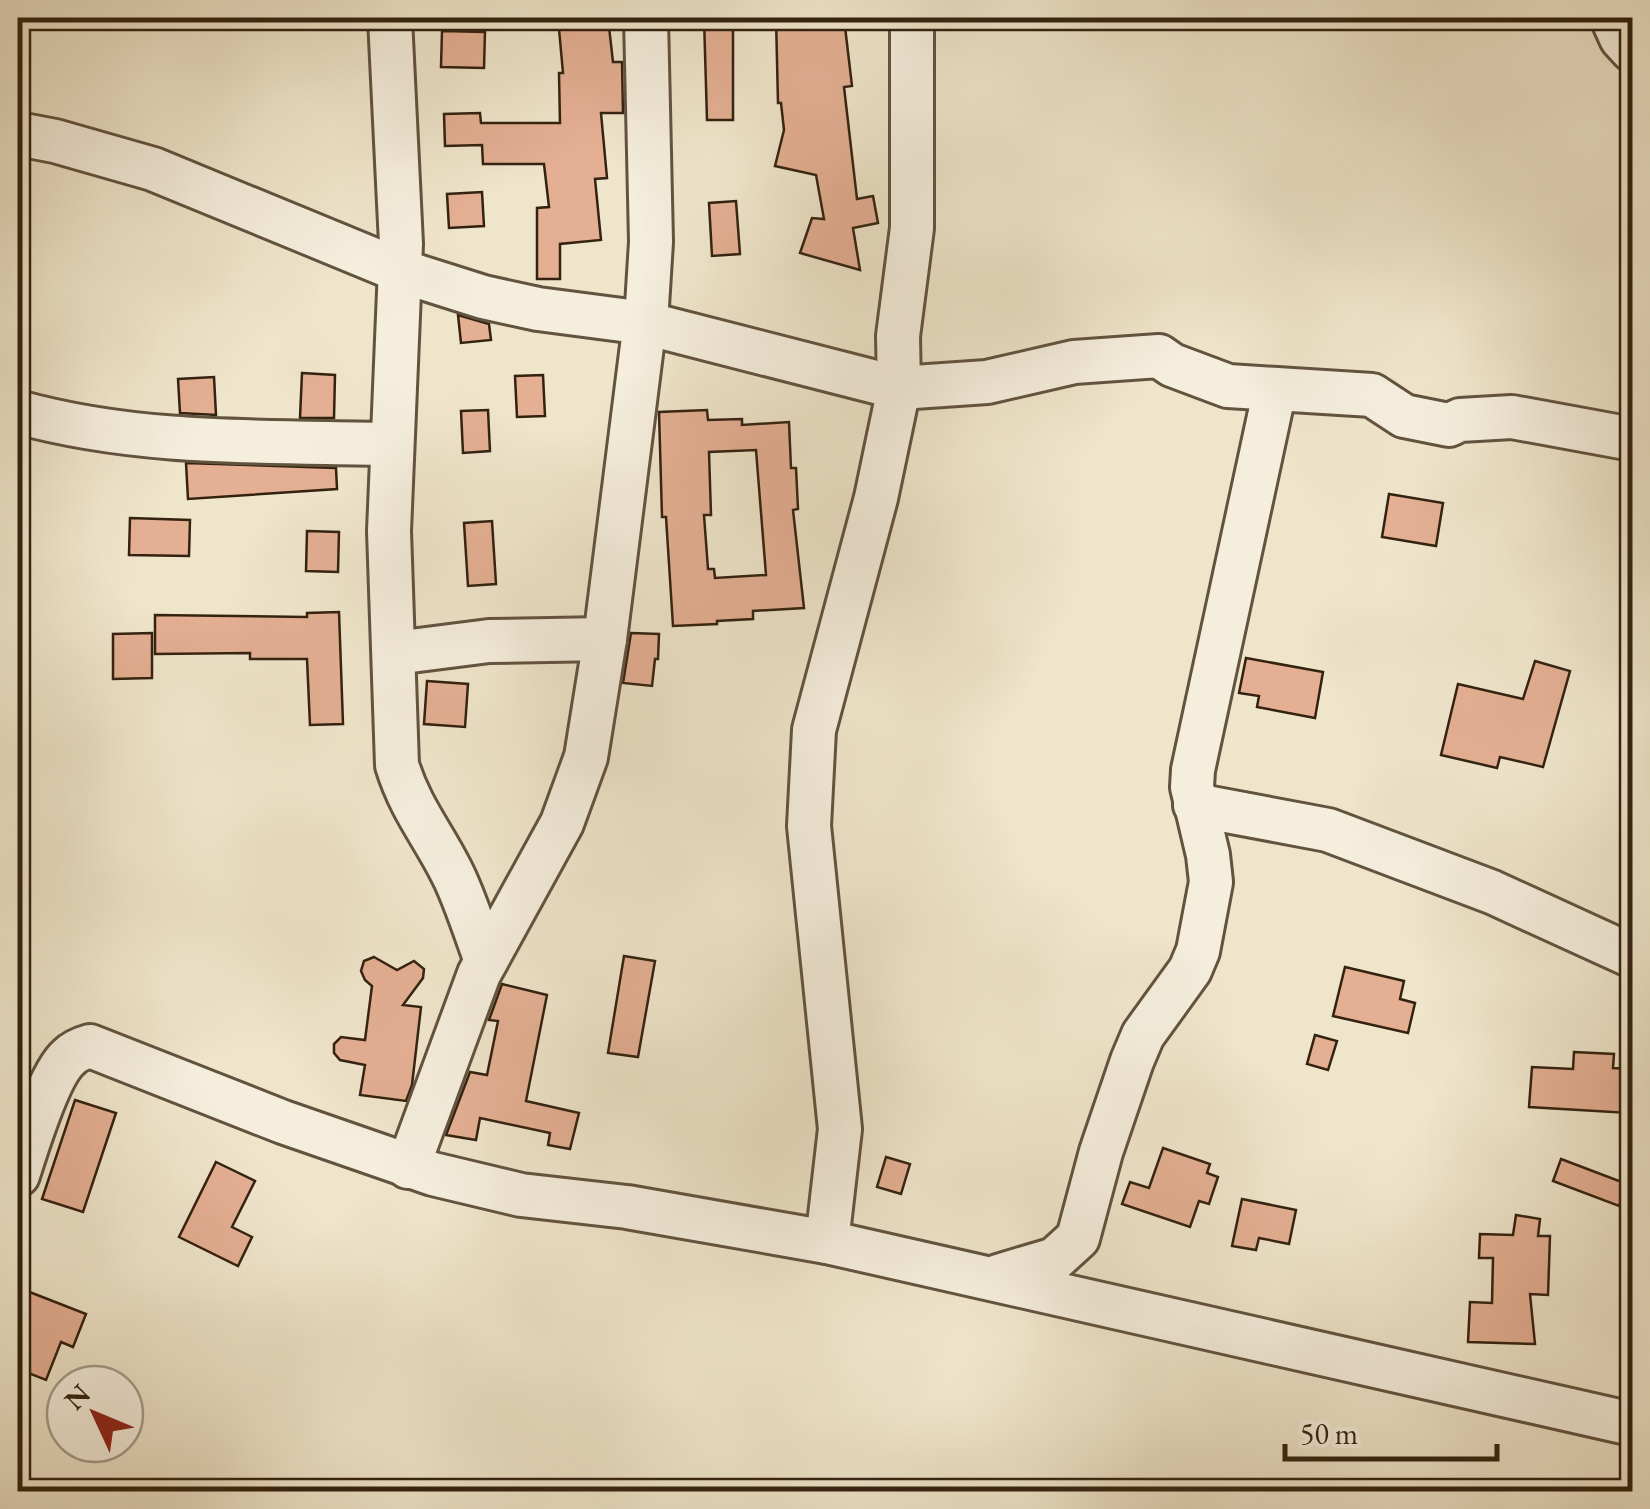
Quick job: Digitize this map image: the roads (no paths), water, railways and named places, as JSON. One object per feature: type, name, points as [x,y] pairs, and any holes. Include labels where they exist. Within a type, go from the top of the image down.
[{"type":"street","points":[[390,18],[401,271],[389,531],[397,766],[422,825],[454,878],[486,960]]},
{"type":"street","points":[[408,1166],[486,960],[547,854],[586,757],[645,323],[652,242],[646,18]]},
{"type":"street","points":[[827,1242],[840,1129],[809,826],[809,776],[818,712],[876,498],[899,388],[898,336],[912,228],[912,18]]},
{"type":"street","points":[[1612,18],[1632,50]]},
{"type":"street","points":[[18,134],[153,169],[401,271],[483,297],[538,309],[645,323],[899,388],[986,382],[1074,362],[1159,356],[1172,365],[1228,386],[1372,395],[1404,416],[1448,425],[1460,420],[1512,418],[1632,440]]},
{"type":"street","points":[[992,1278],[1055,1259],[1078,1238],[1100,1152],[1132,1060],[1143,1036],[1190,970],[1198,951],[1211,882],[1195,805],[1194,770],[1275,389]]},
{"type":"street","points":[[18,412],[97,431],[184,441],[391,444]]},
{"type":"street","points":[[394,652],[490,641],[604,640]]},
{"type":"street","points":[[1195,805],[1328,830],[1492,892],[1632,956]]},
{"type":"street","points":[[18,1174],[62,1064],[70,1055],[90,1046],[408,1166],[521,1195],[628,1207],[827,1242],[1632,1424]]}]
